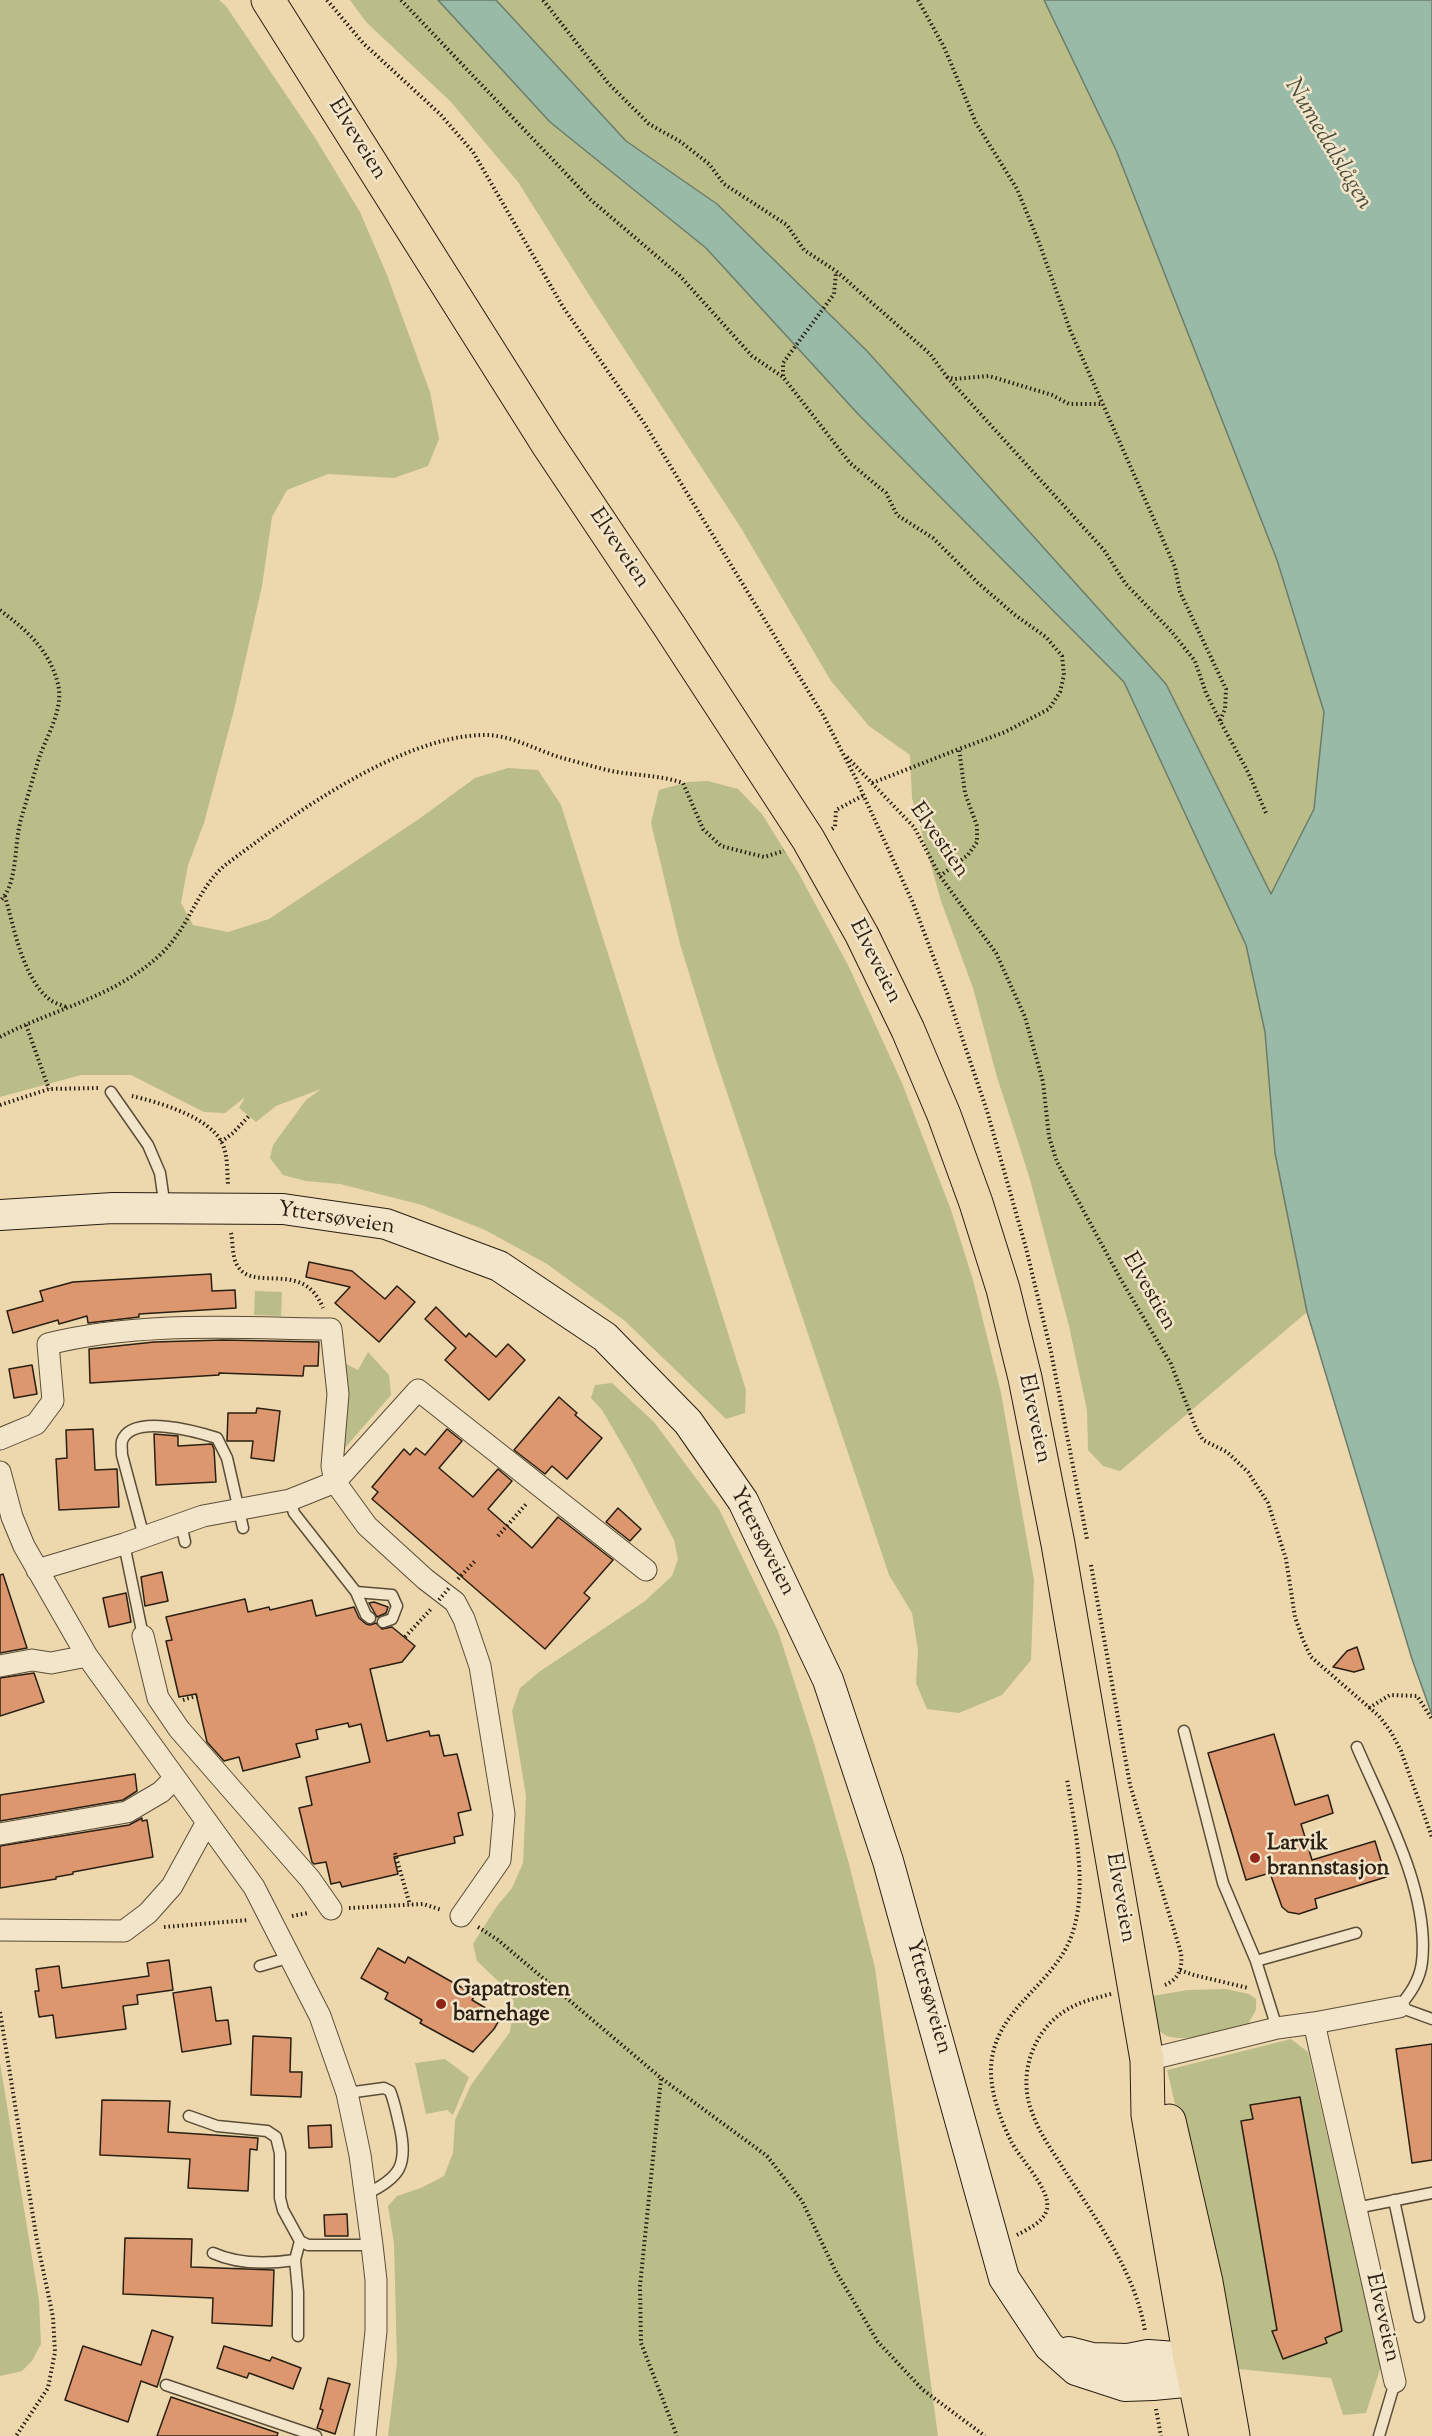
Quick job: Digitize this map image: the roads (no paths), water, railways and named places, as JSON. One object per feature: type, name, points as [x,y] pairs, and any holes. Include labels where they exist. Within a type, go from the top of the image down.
[{"type":"highway","name":"Elveveien","points":[[268,0],[547,443],[808,839],[862,935],[908,1030],[939,1104],[983,1224],[1003,1289],[1025,1378],[1058,1545],[1147,2060],[1167,2112],[1191,2208],[1206,2436]]},
{"type":"highway","name":"Elveveien","points":[[1202,2368],[1233,2436]]},
{"type":"main road","name":"Yttersøveien","points":[[0,1215],[112,1208],[283,1209],[386,1224],[499,1266],[605,1337],[688,1422],[743,1501],[828,1680],[888,1861],[1004,2278],[1049,2346],[1092,2358],[1128,2359],[1148,2355],[1202,2368]]},
{"type":"street","points":[[0,1439],[36,1424],[53,1401],[48,1344],[81,1336],[171,1327],[331,1329],[338,1394],[332,1466],[335,1482],[367,1526],[425,1579],[455,1602],[464,1619],[480,1666],[504,1814],[500,1860],[460,1916]]},
{"type":"street","points":[[37,1570],[134,1541],[183,1533],[203,1516],[241,1519],[282,1497],[335,1482],[418,1390],[646,1570]]},
{"type":"street","points":[[0,1472],[6,1517],[87,1656],[254,1887],[320,2016],[347,2093],[366,2194],[376,2280],[376,2331],[365,2436]]},
{"type":"street","points":[[143,1636],[162,1706],[179,1729],[310,1879],[331,1909]]},
{"type":"street","points":[[0,1666],[32,1660],[51,1663],[87,1656]]},
{"type":"street","points":[[0,1834],[127,1812],[161,1792],[175,1778]]},
{"type":"street","points":[[0,1930],[124,1931],[148,1913],[172,1886],[207,1822]]},
{"type":"street","points":[[1147,2060],[1277,2028],[1400,2007]]},
{"type":"street","name":"Elveveien","points":[[1314,2023],[1395,2382]]},
{"type":"lane","points":[[111,1092],[148,1145],[160,1173],[165,1208]]},
{"type":"lane","points":[[143,1636],[134,1541],[122,1455],[121,1442],[126,1434],[153,1426],[184,1428],[217,1438],[227,1458],[241,1519]]},
{"type":"lane","points":[[282,1497],[356,1592],[366,1615],[370,1618]]},
{"type":"lane","points":[[356,1592],[392,1595],[397,1606],[392,1619],[383,1622]]},
{"type":"lane","points":[[1184,1731],[1223,1883],[1256,1962],[1277,2028]]},
{"type":"lane","points":[[1357,1747],[1410,1870],[1421,1927],[1422,1963],[1413,1990],[1400,2007],[1432,2019]]},
{"type":"lane","points":[[1256,1962],[1356,1933]]},
{"type":"lane","points":[[260,1966],[291,1957]]},
{"type":"lane","points":[[347,2093],[384,2088],[390,2091],[404,2146],[402,2164],[396,2176],[366,2194]]},
{"type":"lane","points":[[189,2116],[217,2126],[267,2131],[276,2137],[280,2153],[280,2198],[283,2210],[300,2241],[308,2246],[372,2245]]},
{"type":"lane","points":[[1356,2208],[1432,2193]]},
{"type":"lane","points":[[1394,2200],[1419,2317]]},
{"type":"lane","points":[[298,2336],[295,2260],[300,2241]]},
{"type":"lane","points":[[213,2253],[226,2259],[255,2263],[295,2260]]},
{"type":"lane","name":"Elveveien","points":[[1379,2436],[1395,2382]]},
{"type":"lane","points":[[166,2385],[316,2436]]},
{"type":"water","name":"Numedalslågen","points":[[438,0],[496,0],[626,141],[717,204],[867,351],[1166,684],[1271,894],[1314,809],[1324,712],[1277,560],[1116,150],[1044,0],[1432,0],[1432,1715],[1412,1659],[1307,1312],[1275,1153],[1265,1032],[1246,945],[1124,682],[858,414],[706,248],[550,122]]},
{"type":"place","name":"Larvik brannstasjon","points":[[1255,1858]]},
{"type":"place","name":"Gapatrosten barnehage","points":[[441,2004]]}]
